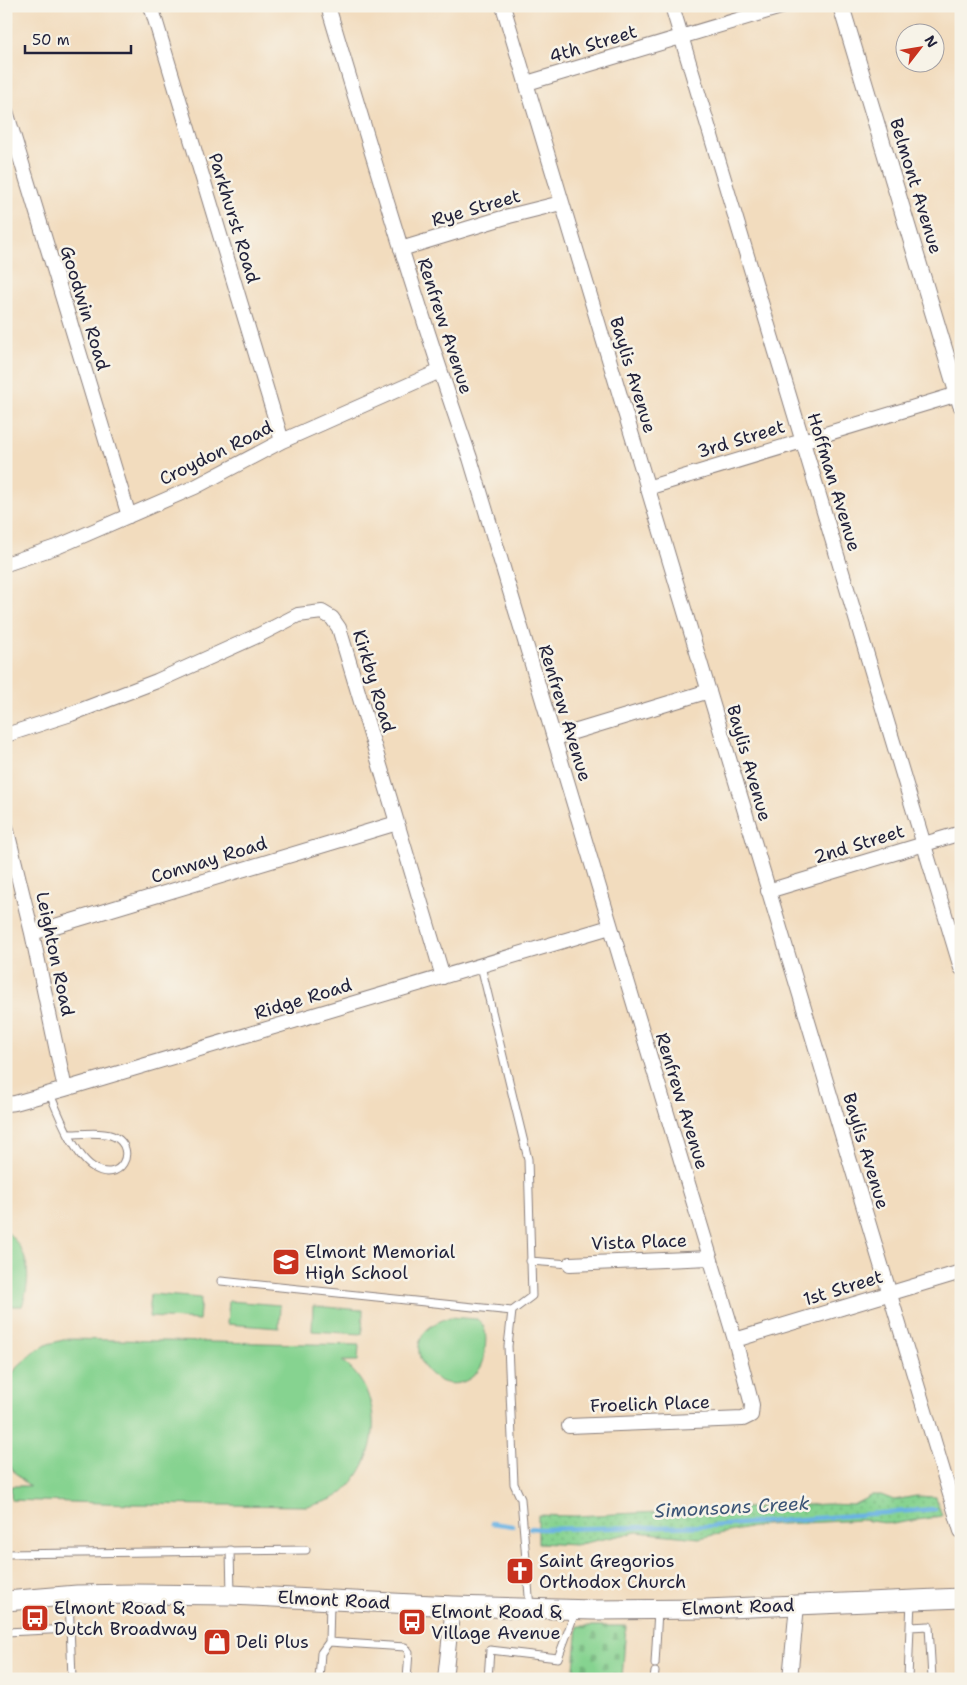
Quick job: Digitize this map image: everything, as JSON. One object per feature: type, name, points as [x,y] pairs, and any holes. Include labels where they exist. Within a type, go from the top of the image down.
[{"type":"main road","name":"Elmont Road","points":[[6,1601],[69,1596],[133,1594],[232,1594],[452,1606],[658,1610],[961,1598]]},
{"type":"street","name":"Parkhurst Road","points":[[151,6],[282,441]]},
{"type":"street","name":"Renfrew Avenue","points":[[328,6],[401,249],[470,458],[735,1340],[752,1405],[751,1415],[748,1418],[733,1419]]},
{"type":"street","name":"Baylis Avenue","points":[[503,6],[961,1531]]},
{"type":"street","name":"Hoffman Avenue","points":[[672,6],[961,968]]},
{"type":"street","name":"4th Street","points":[[527,83],[784,6]]},
{"type":"street","name":"Belmont Avenue","points":[[841,6],[960,397]]},
{"type":"street","name":"Goodwin Road","points":[[6,112],[129,516]]},
{"type":"street","name":"Rye Street","points":[[401,249],[509,216],[561,203]]},
{"type":"street","name":"Croydon Road","points":[[6,564],[59,546],[195,487],[282,441],[440,371]]},
{"type":"street","name":"3rd Street","points":[[648,488],[802,440],[960,397]]},
{"type":"street","name":"Kirkby Road","points":[[6,735],[71,714],[157,681],[259,635],[298,615],[322,612],[332,618],[339,628],[443,977]]},
{"type":"street","points":[[554,738],[709,691]]},
{"type":"street","name":"Conway Road","points":[[32,933],[397,823]]},
{"type":"street","name":"Leighton Road","points":[[6,827],[32,933],[65,1090]]},
{"type":"street","name":"2nd Street","points":[[768,890],[961,833]]},
{"type":"street","name":"Ridge Road","points":[[6,1104],[65,1090],[610,927]]},
{"type":"street","name":"Vista Place","points":[[570,1264],[710,1258]]},
{"type":"street","name":"1st Street","points":[[735,1340],[961,1272]]},
{"type":"street","name":"Froelich Place","points":[[569,1426],[733,1419]]},
{"type":"street","points":[[790,1679],[797,1604]]},
{"type":"street","points":[[445,1679],[452,1606]]},
{"type":"lane","points":[[221,1281],[512,1311],[532,1296],[528,1159],[481,966]]},
{"type":"lane","points":[[50,1094],[69,1134],[78,1151],[91,1166],[103,1172],[112,1173],[122,1166],[125,1161],[125,1148],[116,1137],[107,1134],[69,1134]]},
{"type":"lane","points":[[530,1261],[570,1264]]},
{"type":"lane","points":[[512,1311],[508,1346],[514,1484],[521,1498],[530,1608]]},
{"type":"lane","points":[[230,1550],[232,1594]]},
{"type":"lane","points":[[6,1554],[306,1550]]},
{"type":"lane","points":[[69,1596],[72,1679]]},
{"type":"lane","points":[[320,1679],[321,1653],[329,1642],[330,1599]]},
{"type":"lane","points":[[908,1679],[911,1600]]},
{"type":"lane","points":[[488,1679],[490,1650],[558,1658],[577,1609]]},
{"type":"lane","points":[[655,1664],[658,1610]]},
{"type":"lane","points":[[910,1627],[929,1626],[932,1678]]},
{"type":"lane","points":[[6,1632],[70,1629]]},
{"type":"lane","points":[[329,1642],[405,1647],[409,1652],[407,1679]]},
{"type":"green space","points":[[6,1231],[20,1248],[27,1266],[27,1285],[22,1306],[6,1306]]},
{"type":"green space","points":[[151,1294],[201,1298],[199,1320],[149,1317]]},
{"type":"green space","points":[[229,1301],[280,1305],[279,1328],[227,1324]]},
{"type":"green space","points":[[313,1306],[363,1310],[362,1334],[312,1331]]},
{"type":"green space","points":[[450,1317],[477,1319],[481,1322],[486,1334],[485,1355],[482,1365],[472,1377],[461,1383],[449,1383],[439,1380],[423,1364],[419,1354],[419,1343],[424,1333],[433,1325]]},
{"type":"green space","points":[[67,1339],[359,1345],[358,1361],[342,1361],[356,1374],[366,1390],[371,1407],[373,1425],[371,1444],[365,1461],[356,1478],[343,1492],[326,1501],[307,1506],[133,1504],[11,1500],[11,1486],[30,1486],[16,1474],[6,1459],[6,1384],[17,1367],[34,1352],[48,1344]]},
{"type":"green space","points":[[872,1495],[881,1495],[894,1500],[916,1496],[936,1497],[942,1516],[893,1524],[862,1520],[764,1525],[699,1538],[637,1532],[575,1545],[538,1543],[538,1515],[574,1516],[827,1504],[853,1505]]},
{"type":"green space","points":[[578,1626],[626,1626],[622,1679],[573,1679]]},
{"type":"waterway","name":"Simonsons Creek","points":[[530,1528],[711,1526],[935,1509]]},
{"type":"waterway","points":[[492,1523],[513,1526]]},
{"type":"place","name":"Elmont Memorial High School","points":[[286,1262]]},
{"type":"place","name":"Saint Gregorios Orthodox Church","points":[[520,1571]]},
{"type":"place","name":"Elmont Road & Dutch Broadway","points":[[35,1618]]},
{"type":"place","name":"Elmont Road & Village Avenue","points":[[412,1622]]},
{"type":"place","name":"Deli Plus","points":[[217,1642]]}]
